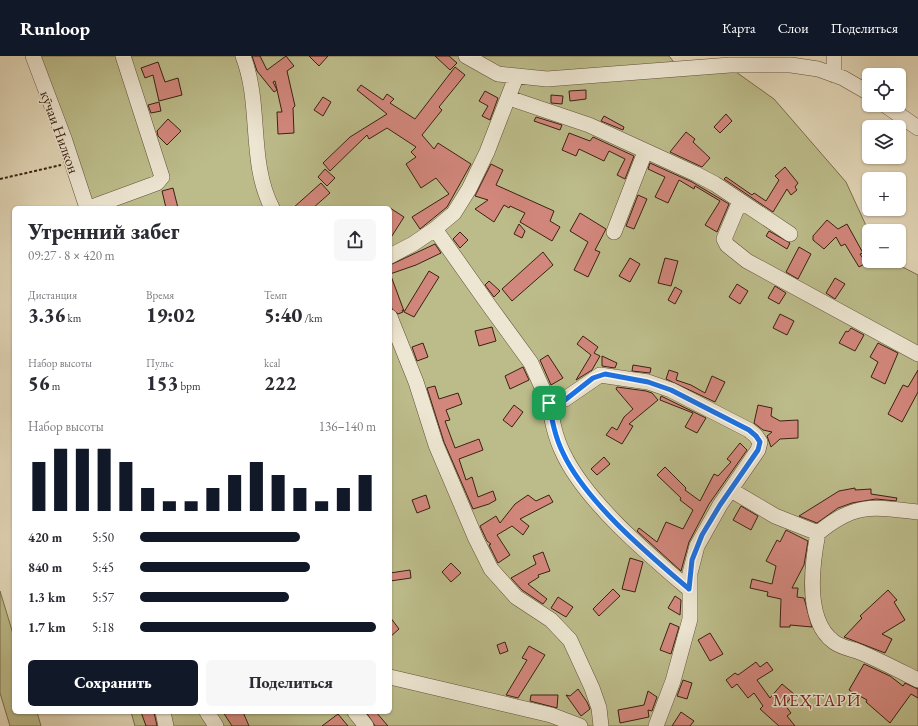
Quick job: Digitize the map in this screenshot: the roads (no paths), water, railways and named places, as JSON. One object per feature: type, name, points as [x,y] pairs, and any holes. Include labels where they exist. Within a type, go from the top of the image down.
[{"type":"street","name":"кӯчаи Нилкон","points":[[33,56],[87,206]]},
{"type":"street","points":[[94,206],[158,183],[162,177],[123,56]]},
{"type":"street","points":[[243,56],[252,88],[259,168],[271,206]]},
{"type":"street","points":[[466,56],[498,74],[547,79],[762,64],[818,69],[834,75],[862,89]]},
{"type":"street","points":[[834,56],[834,75]]},
{"type":"street","points":[[392,255],[413,244],[436,229],[454,212],[466,194],[487,152],[516,77]]},
{"type":"street","points":[[509,98],[577,121],[703,177],[790,234]]},
{"type":"street","points":[[895,112],[918,128]]},
{"type":"street","points":[[614,232],[645,152]]},
{"type":"street","points":[[740,201],[724,239],[726,245],[747,261],[918,354]]},
{"type":"street","points":[[436,229],[488,304],[531,362],[549,403],[559,444],[563,454],[581,483],[612,519],[689,589]]},
{"type":"street","points":[[392,322],[416,382],[436,445],[476,539],[491,570],[516,597],[550,620],[570,640],[592,688],[599,708],[601,726]]},
{"type":"street","points":[[549,403],[565,400],[593,378],[602,374],[648,382],[677,393],[749,430],[759,438],[760,442],[758,450],[708,523],[697,546],[690,573],[690,619],[687,633],[673,682],[656,726]]},
{"type":"street","points":[[731,490],[775,516],[818,534]]},
{"type":"street","points":[[918,512],[867,508],[842,515],[818,534],[812,570],[812,589],[816,612],[827,634],[842,646],[862,653],[918,680]]},
{"type":"street","points":[[392,677],[551,714],[580,726]]},
{"type":"street","points":[[163,714],[166,726]]},
{"type":"street","points":[[209,714],[216,726]]},
{"type":"street","points":[[357,714],[366,726]]},
{"type":"district","name":"МЕҲТАРӢ","points":[[817,700]]}]
